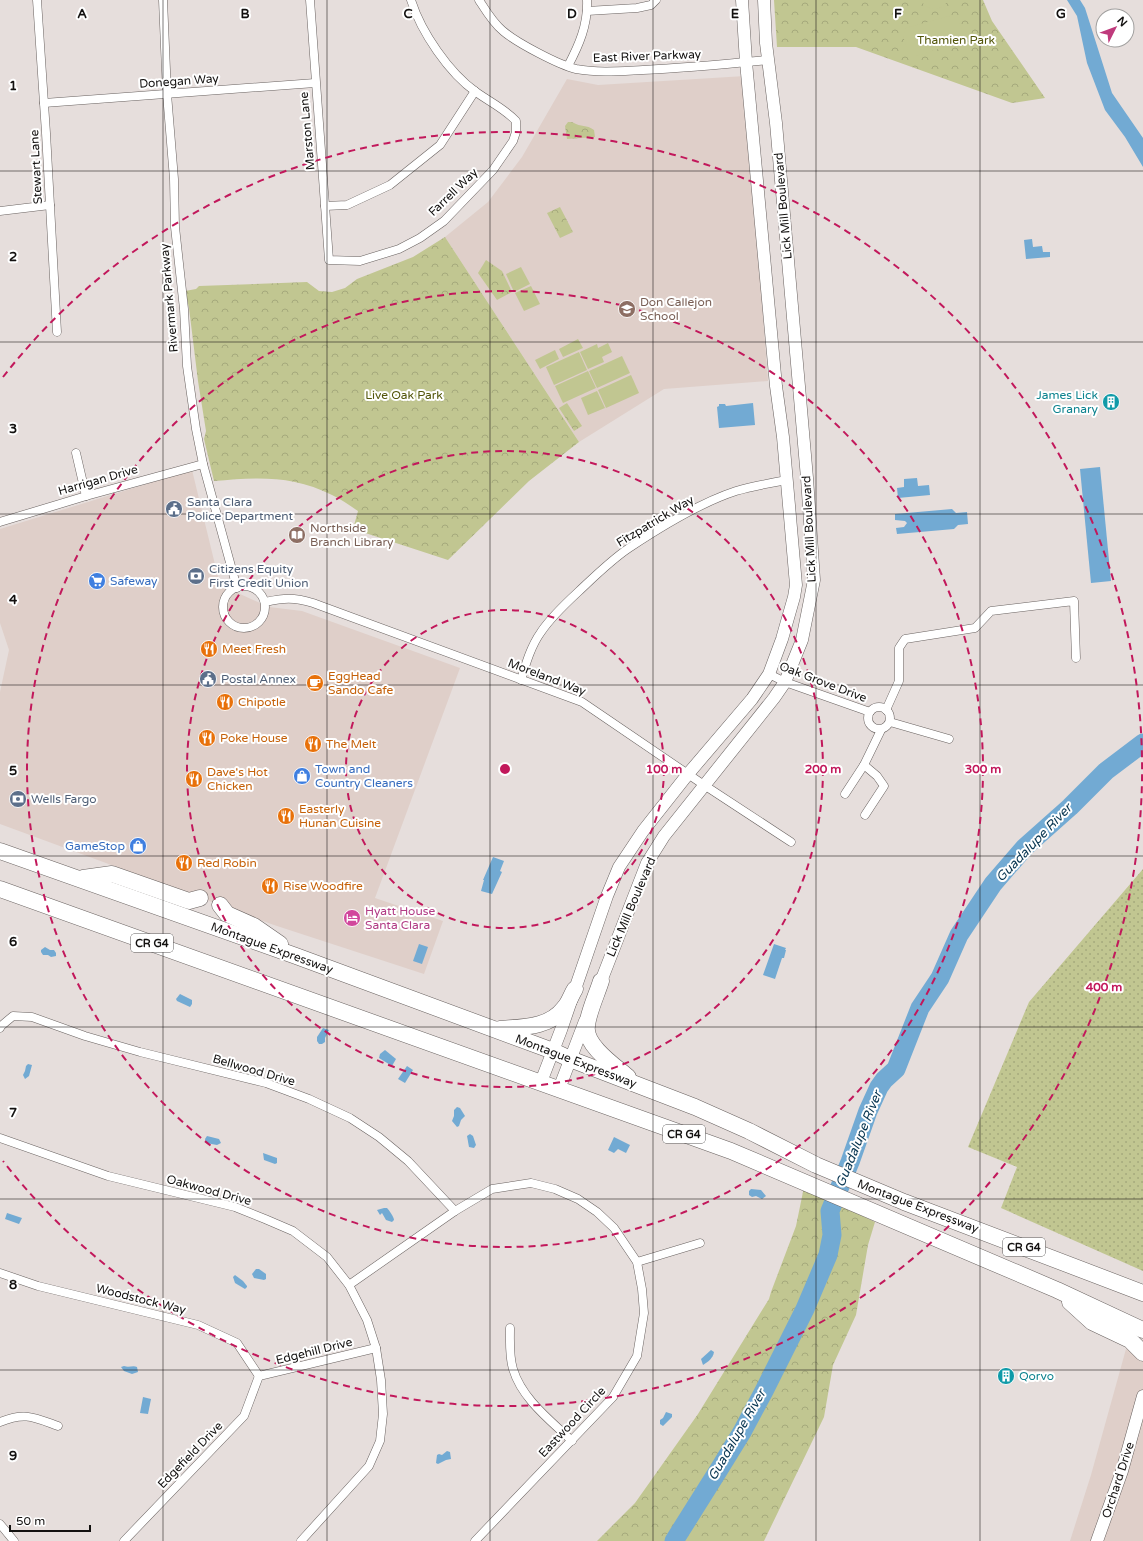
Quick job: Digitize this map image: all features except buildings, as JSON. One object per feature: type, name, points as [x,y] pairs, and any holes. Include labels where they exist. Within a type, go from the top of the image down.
[{"type":"highway","name":"Montague Expressway","points":[[1,851],[296,956],[553,1051],[666,1097],[695,1107],[749,1131],[816,1165],[904,1202],[1143,1292]]},
{"type":"highway","points":[[79,878],[112,874],[189,901],[200,898]]},
{"type":"highway","name":"Montague Expressway","points":[[0,889],[731,1151],[1057,1290],[1143,1330]]},
{"type":"highway","points":[[220,905],[227,914],[254,926],[296,956]]},
{"type":"highway","points":[[601,981],[586,1027],[591,1042],[602,1055],[635,1084]]},
{"type":"highway","points":[[495,1030],[533,1026],[547,1022],[565,1008],[575,989]]},
{"type":"highway","points":[[1057,1290],[1092,1322],[1130,1340],[1143,1353]]},
{"type":"main road","name":"Lick Mill Boulevard","points":[[541,1082],[607,896],[619,867],[643,831],[688,774],[752,699],[769,674],[782,639],[795,591],[787,480],[776,386],[746,62],[742,0]]},
{"type":"main road","name":"Lick Mill Boulevard","points":[[559,1089],[647,863],[664,836],[774,698],[785,682],[802,640],[814,580],[807,478],[776,123],[768,60],[764,0]]},
{"type":"main road","name":"Orchard Drive","points":[[1097,1541],[1122,1471],[1143,1396]]},
{"type":"street","name":"Stewart Lane","points":[[37,0],[57,332]]},
{"type":"street","name":"Rivermark Parkway","points":[[163,0],[167,94],[174,179],[175,227],[184,309],[187,366],[196,429],[203,464],[237,588]]},
{"type":"street","name":"Marston Lane","points":[[310,0],[315,83],[330,260]]},
{"type":"street","name":"Farrell Way","points":[[330,260],[360,261],[399,249],[420,238],[444,221],[494,170],[513,141],[516,132],[516,121],[510,114],[475,91],[452,69],[424,30],[411,0]]},
{"type":"street","name":"East River Parkway","points":[[479,0],[487,14],[503,32],[547,57],[568,66],[590,71],[609,72],[667,69],[768,60]]},
{"type":"street","points":[[568,66],[577,48],[585,26],[587,0]]},
{"type":"street","points":[[587,11],[637,8],[651,5],[656,0]]},
{"type":"street","name":"Donegan Way","points":[[44,103],[315,83]]},
{"type":"street","points":[[325,206],[348,204],[390,185],[440,145],[475,91]]},
{"type":"street","points":[[0,211],[50,205]]},
{"type":"street","points":[[76,453],[86,496]]},
{"type":"street","name":"Harrigan Drive","points":[[0,522],[86,496],[203,464]]},
{"type":"street","name":"Fitzpatrick Way","points":[[521,680],[536,641],[542,630],[564,605],[589,581],[627,549],[684,515],[721,498],[735,492],[787,480]]},
{"type":"street","points":[[244,586],[252,587],[258,591],[265,602],[266,609],[264,616],[257,623],[245,628],[237,627],[231,624],[223,611],[225,598],[230,592],[237,588],[244,586]]},
{"type":"street","name":"Moreland Way","points":[[265,602],[286,598],[302,600],[582,702],[704,785],[792,842]]},
{"type":"street","points":[[845,794],[864,765],[881,730],[890,722],[890,715],[886,710],[900,680],[899,648],[905,639],[975,628],[991,611],[1074,601],[1076,658]]},
{"type":"street","name":"Oak Grove Drive","points":[[769,674],[785,682],[870,712]]},
{"type":"street","name":"Oak Grove Drive","points":[[881,730],[874,728],[869,723],[868,716],[872,710],[879,707],[886,710]]},
{"type":"street","points":[[890,722],[949,739]]},
{"type":"street","points":[[864,765],[877,776],[884,786],[865,815]]},
{"type":"street","name":"Bellwood Drive","points":[[0,1028],[14,1016],[32,1017],[92,1038],[140,1052],[266,1083],[309,1098],[350,1118],[379,1137],[408,1160],[455,1211]]},
{"type":"street","name":"Oakwood Drive","points":[[0,1138],[108,1176],[235,1207],[265,1219],[293,1231],[316,1248],[327,1257],[349,1285],[367,1320],[376,1348],[381,1380],[383,1414],[380,1441],[369,1466],[301,1541]]},
{"type":"street","name":"Eastwood Circle","points":[[349,1285],[455,1211],[492,1189],[531,1183],[555,1189],[578,1199],[597,1212],[614,1228],[637,1262],[642,1289],[644,1313],[637,1356],[613,1397],[475,1541]]},
{"type":"street","points":[[637,1262],[700,1242]]},
{"type":"street","name":"Woodstock Way","points":[[0,1273],[38,1286],[198,1325],[237,1343],[259,1376]]},
{"type":"street","points":[[510,1328],[509,1347],[512,1369],[520,1386],[530,1400],[572,1441]]},
{"type":"street","name":"Edgehill Drive","points":[[259,1376],[376,1348]]},
{"type":"street","name":"Edgefield Drive","points":[[124,1541],[244,1416],[259,1376]]},
{"type":"street","points":[[0,1422],[16,1416],[30,1416],[58,1426]]},
{"type":"street","points":[[0,1524],[3,1535],[14,1541]]},
{"type":"shaded area","name":"Don Callejon School","points":[[745,76],[768,381],[664,389],[579,442],[445,237],[488,202],[522,157],[567,79],[598,85]]},
{"type":"shaded area","points":[[192,470],[220,585],[269,607],[302,611],[460,668],[375,898],[443,921],[424,974],[274,925],[0,824],[0,692],[9,650],[0,623],[0,529]]},
{"type":"shaded area","points":[[1126,1349],[1143,1357],[1143,1541],[1070,1541],[1091,1475]]},
{"type":"green space","name":"Thamien Park","points":[[774,0],[983,0],[992,21],[1045,98],[1012,103],[856,47],[777,47]]},
{"type":"green space","points":[[921,0],[948,0],[942,7],[934,9],[927,7]]},
{"type":"green space","points":[[953,15],[961,27],[961,42],[916,56],[908,52],[903,36],[906,28]]},
{"type":"green space","points":[[568,122],[591,128],[594,130],[595,137],[567,139],[565,126]]},
{"type":"green space","points":[[560,207],[573,232],[560,238],[547,213]]},
{"type":"green space","name":"Live Oak Park","points":[[445,237],[579,442],[529,481],[448,560],[353,529],[358,511],[339,498],[317,488],[289,481],[260,478],[214,481],[204,439],[206,431],[189,308],[185,291],[196,289],[199,286],[307,282],[319,291],[332,292],[345,288],[357,279],[413,257]]},
{"type":"green space","points":[[486,260],[502,271],[512,292],[497,300],[478,273]]},
{"type":"green space","points":[[521,267],[530,284],[514,292],[506,274]]},
{"type":"green space","points":[[531,286],[540,304],[524,311],[515,293]]},
{"type":"green space","points":[[578,339],[583,348],[563,357],[559,349]]},
{"type":"green space","points":[[608,343],[612,352],[602,357],[604,362],[588,369],[580,352],[597,344],[598,348]]},
{"type":"green space","points":[[555,350],[559,359],[540,369],[535,360]]},
{"type":"green space","points":[[579,352],[587,370],[554,385],[546,367]]},
{"type":"green space","points":[[622,356],[630,373],[597,388],[589,371]]},
{"type":"green space","points":[[588,371],[596,388],[563,403],[555,386]]},
{"type":"green space","points":[[631,375],[639,393],[606,408],[598,390]]},
{"type":"green space","points":[[597,391],[605,408],[588,415],[581,398]]},
{"type":"green space","points":[[567,403],[582,426],[574,431],[559,408]]},
{"type":"green space","points":[[1143,869],[1143,1271],[1001,1208],[1017,1167],[968,1147],[1029,1002]]},
{"type":"green space","points":[[804,1187],[875,1222],[868,1245],[856,1315],[833,1365],[824,1417],[764,1541],[597,1541],[635,1503],[698,1414],[769,1299],[796,1226]]},
{"type":"water","points":[[1067,0],[1080,0],[1085,8],[1095,39],[1095,48],[1098,48],[1112,93],[1143,138],[1143,167],[1125,137],[1105,110],[1087,63],[1077,16]]},
{"type":"water","points":[[1032,239],[1033,247],[1042,246],[1043,252],[1050,252],[1050,257],[1026,259],[1024,240]]},
{"type":"water","points":[[753,403],[755,425],[719,428],[717,407],[719,404],[725,404],[726,406]]},
{"type":"water","points":[[1100,467],[1111,581],[1091,583],[1080,469]]},
{"type":"water","points":[[917,478],[918,486],[929,485],[930,495],[898,498],[897,488],[904,487],[904,479]]},
{"type":"water","points":[[952,509],[956,513],[967,512],[968,524],[958,525],[954,529],[897,534],[896,528],[904,527],[907,523],[905,521],[895,520],[895,514]]},
{"type":"water","points":[[1143,734],[1143,750],[1133,762],[1116,767],[1114,760]]},
{"type":"water","points":[[493,857],[504,861],[500,871],[502,872],[492,894],[481,891],[483,880]]},
{"type":"water","points":[[419,944],[428,947],[422,964],[413,961]]},
{"type":"water","points":[[774,944],[786,948],[784,958],[782,958],[775,979],[763,975]]},
{"type":"water","points":[[45,947],[50,950],[54,950],[56,956],[51,957],[48,955],[43,955],[41,950]]},
{"type":"water","points":[[180,994],[192,1000],[190,1007],[177,1001],[176,999]]},
{"type":"water","points":[[323,1028],[329,1030],[325,1038],[325,1042],[319,1044],[317,1037]]},
{"type":"water","points":[[385,1050],[396,1059],[392,1066],[379,1058],[380,1054]]},
{"type":"water","points":[[28,1064],[32,1065],[29,1076],[25,1079],[23,1075]]},
{"type":"water","points":[[407,1066],[413,1070],[405,1083],[398,1079]]},
{"type":"water","points":[[457,1107],[460,1108],[465,1116],[457,1127],[452,1121],[454,1110]]},
{"type":"water","points":[[470,1134],[473,1136],[476,1145],[474,1148],[469,1147],[467,1136]]},
{"type":"water","points":[[207,1136],[219,1139],[221,1143],[217,1145],[206,1143],[205,1139]]},
{"type":"water","points":[[614,1137],[630,1145],[626,1153],[618,1149],[614,1153],[608,1150]]},
{"type":"water","points":[[263,1153],[277,1158],[277,1163],[275,1164],[264,1160]]},
{"type":"water","points":[[751,1189],[761,1190],[766,1196],[762,1199],[756,1196],[752,1197],[749,1195],[749,1191]]},
{"type":"water","points":[[387,1208],[392,1215],[394,1220],[392,1222],[386,1220],[382,1213],[380,1215],[377,1210]]},
{"type":"water","points":[[7,1213],[22,1218],[19,1224],[5,1219]]},
{"type":"water","points":[[256,1269],[259,1269],[266,1274],[266,1279],[254,1278],[252,1274]]},
{"type":"water","points":[[235,1275],[247,1286],[245,1289],[235,1283],[233,1277]]},
{"type":"water","points":[[711,1350],[714,1352],[713,1356],[703,1365],[701,1359]]},
{"type":"water","points":[[121,1367],[137,1367],[138,1372],[132,1374],[124,1371]]},
{"type":"water","points":[[143,1397],[151,1399],[148,1414],[140,1413]]},
{"type":"water","points":[[666,1412],[672,1414],[672,1417],[663,1426],[660,1424],[660,1420]]},
{"type":"water","points":[[447,1451],[450,1452],[451,1459],[438,1464],[436,1463],[437,1455],[442,1455]]},
{"type":"waterway","name":"Guadalupe River","points":[[674,1541],[742,1432],[805,1309],[828,1255],[832,1235],[830,1211],[850,1162],[868,1111],[879,1087],[896,1069],[920,1008],[940,978],[959,935],[993,884],[1025,847],[1070,807],[1106,771],[1143,743]]},
{"type":"place","name":"Don Callejon School","points":[[627,309]]},
{"type":"place","name":"James Lick Granary","points":[[1111,402]]},
{"type":"place","name":"Santa Clara Police Department","points":[[174,509]]},
{"type":"place","name":"Northside Branch Library","points":[[297,535]]},
{"type":"place","name":"Citizens Equity First Credit Union","points":[[196,576]]},
{"type":"place","name":"Safeway","points":[[97,581]]},
{"type":"place","name":"Meet Fresh","points":[[209,649]]},
{"type":"place","name":"Postal Annex","points":[[208,679]]},
{"type":"place","name":"EggHead Sando Cafe","points":[[315,683]]},
{"type":"place","name":"Chipotle","points":[[225,702]]},
{"type":"place","name":"Poke House","points":[[207,738]]},
{"type":"place","name":"The Melt","points":[[313,744]]},
{"type":"place","name":"Town and Country Cleaners","points":[[302,776]]},
{"type":"place","name":"Dave's Hot Chicken","points":[[194,779]]},
{"type":"place","name":"Wells Fargo","points":[[18,799]]},
{"type":"place","name":"Easterly Hunan Cuisine","points":[[286,816]]},
{"type":"place","name":"GameStop","points":[[138,846]]},
{"type":"place","name":"Red Robin","points":[[184,863]]},
{"type":"place","name":"Rise Woodfire","points":[[270,886]]},
{"type":"place","name":"Hyatt House Santa Clara","points":[[352,918]]},
{"type":"place","name":"Qorvo","points":[[1006,1376]]}]
